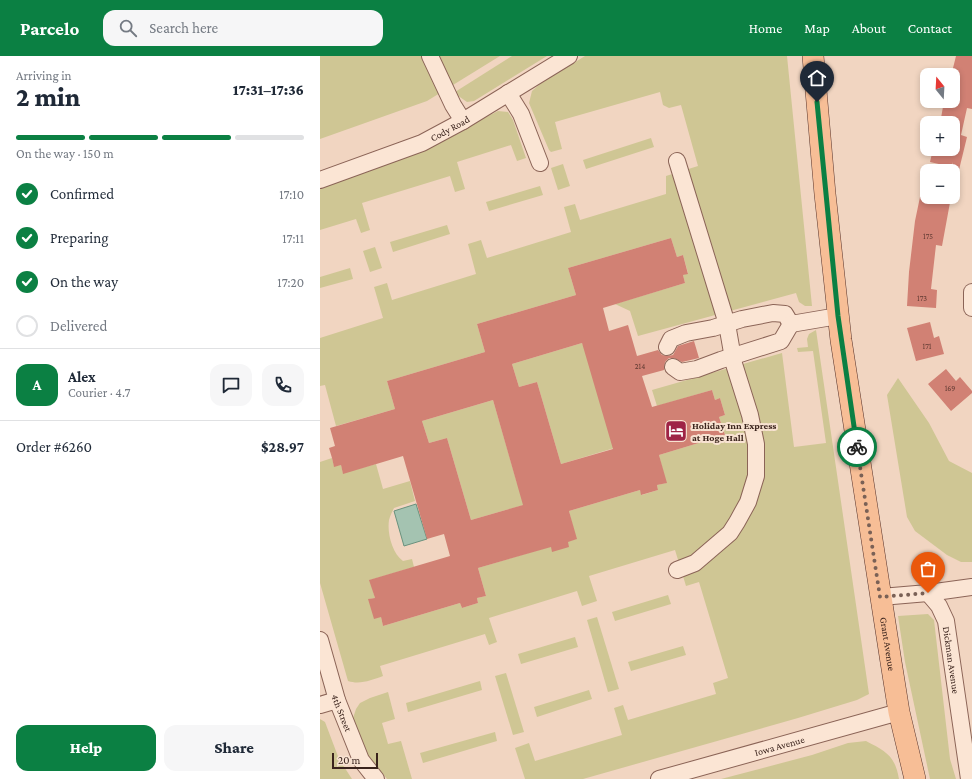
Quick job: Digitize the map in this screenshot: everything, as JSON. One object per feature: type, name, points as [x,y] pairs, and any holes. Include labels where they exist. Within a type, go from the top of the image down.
[{"type":"main road","name":"Grant Avenue","points":[[813,56],[838,316],[853,426],[899,712],[915,779]]},
{"type":"street","points":[[430,56],[453,105],[464,121]]},
{"type":"street","name":"Cody Road","points":[[320,180],[422,143],[464,121],[569,56]]},
{"type":"street","points":[[508,93],[521,114],[540,163]]},
{"type":"street","points":[[677,161],[727,324],[733,356],[750,415],[756,444],[756,476],[748,502],[730,533],[695,563],[678,570]]},
{"type":"street","points":[[972,292],[972,308]]},
{"type":"street","points":[[667,347],[671,339],[686,333],[773,313],[785,314],[791,324]]},
{"type":"street","points":[[673,367],[680,372],[697,369],[781,341],[791,324],[838,316]]},
{"type":"street","points":[[880,597],[928,593],[972,587]]},
{"type":"street","name":"Dickman Avenue","points":[[928,593],[939,606],[946,621],[969,752],[969,779]]},
{"type":"street","name":"4th Street","points":[[320,640],[337,700],[361,760],[376,779]]},
{"type":"street","points":[[320,705],[337,700]]},
{"type":"street","name":"Iowa Avenue","points":[[659,779],[899,712]]},
{"type":"shaded area","points":[[320,56],[500,56],[427,101],[320,139]]},
{"type":"shaded area","points":[[512,56],[547,56],[474,101],[467,102],[457,95],[455,92]]},
{"type":"shaded area","points":[[585,56],[787,56],[812,306],[805,306],[799,302],[796,293],[638,336],[630,311],[615,304],[685,283],[683,275],[688,273],[683,255],[677,257],[671,238],[568,268],[576,295],[477,324],[485,352],[387,381],[395,409],[336,426],[325,385],[320,386],[320,338],[383,318],[374,287],[387,283],[392,300],[476,274],[468,244],[481,240],[487,258],[571,232],[564,207],[575,204],[580,220],[666,194],[666,176],[698,166],[681,105],[669,108],[663,105],[660,92],[555,122],[562,149],[551,152],[529,103],[532,91],[540,84]]},
{"type":"shaded area","points":[[498,111],[508,112],[513,120],[526,158],[517,161],[511,145],[457,162],[465,189],[455,192],[450,176],[362,203],[370,230],[361,233],[356,219],[320,230],[320,188],[432,142]]},
{"type":"shaded area","points":[[651,138],[654,147],[586,169],[583,160]]},
{"type":"shaded area","points":[[563,164],[570,186],[558,190],[551,168]]},
{"type":"shaded area","points":[[540,186],[543,195],[489,211],[486,202]]},
{"type":"shaded area","points":[[447,225],[450,234],[393,252],[390,242]]},
{"type":"shaded area","points":[[375,247],[382,268],[370,272],[363,251]]},
{"type":"shaded area","points":[[350,268],[353,279],[320,288],[320,277]]},
{"type":"shaded area","points":[[816,330],[869,694],[857,700],[798,718],[583,779],[525,779],[515,748],[529,743],[535,761],[622,735],[614,708],[623,705],[628,720],[716,694],[713,683],[728,678],[699,582],[686,586],[675,550],[589,576],[597,601],[582,606],[577,591],[489,618],[497,642],[489,645],[485,634],[380,666],[383,676],[375,679],[366,682],[348,681],[320,583],[320,462],[332,458],[334,466],[341,465],[343,473],[376,464],[383,489],[410,481],[415,501],[394,508],[389,520],[389,531],[391,542],[396,553],[403,561],[412,559],[414,567],[370,580],[375,598],[369,599],[381,617],[383,626],[460,603],[462,608],[478,603],[477,598],[486,596],[478,568],[576,539],[569,511],[640,490],[642,495],[658,490],[657,485],[666,483],[659,455],[725,435],[719,417],[725,415],[720,398],[715,400],[712,390],[657,406],[652,390],[782,353],[794,447],[826,443],[813,351],[798,352],[797,348],[808,347],[807,339],[809,334]]},
{"type":"shaded area","points":[[582,343],[631,443],[561,464],[537,382],[519,387],[512,364]]},
{"type":"shaded area","points":[[898,378],[929,423],[949,461],[972,473],[972,562],[961,562],[947,555],[915,531],[907,517],[887,395]]},
{"type":"shaded area","points":[[493,400],[517,483],[541,500],[471,520],[447,438],[429,443],[422,421]]},
{"type":"shaded area","points":[[416,504],[427,539],[404,546],[394,511]]},
{"type":"shaded area","points":[[668,595],[671,604],[615,621],[612,612]]},
{"type":"shaded area","points":[[928,614],[934,620],[950,759],[956,779],[930,779],[905,662],[898,616]]},
{"type":"shaded area","points":[[597,617],[619,689],[608,692],[587,620]]},
{"type":"shaded area","points":[[575,637],[578,647],[521,664],[518,654]]},
{"type":"shaded area","points":[[683,646],[686,655],[631,671],[628,662]]},
{"type":"shaded area","points":[[506,673],[524,732],[513,735],[495,676]]},
{"type":"shaded area","points":[[480,681],[482,690],[408,712],[406,703]]},
{"type":"shaded area","points":[[589,690],[592,699],[537,717],[534,707]]},
{"type":"shaded area","points":[[388,692],[395,719],[382,723],[388,744],[401,741],[412,779],[387,779],[365,752],[353,718],[360,703]]},
{"type":"shaded area","points":[[320,719],[325,722],[339,759],[352,779],[320,779]]},
{"type":"shaded area","points":[[495,732],[497,741],[423,763],[420,753]]},
{"type":"shaded area","points":[[866,741],[884,751],[892,759],[899,779],[721,779],[812,755],[848,743]]},
{"type":"building","points":[[956,56],[972,56],[972,109],[967,108],[961,135],[967,137],[960,166],[960,164],[953,164],[953,162],[953,164],[939,164],[930,162],[931,156],[960,156],[960,116],[941,116],[943,108],[960,108],[960,68],[953,68]]},
{"type":"building","points":[[920,197],[920,204],[950,204],[942,246],[936,245],[931,289],[937,290],[936,308],[907,306],[915,221]]},
{"type":"building","name":"Holiday Inn Express at Hoge Hall","points":[[671,238],[677,257],[683,255],[688,274],[683,275],[685,283],[603,308],[609,331],[628,325],[637,356],[658,350],[662,355],[673,355],[678,346],[694,341],[699,358],[682,362],[674,358],[669,358],[665,362],[664,370],[642,376],[652,407],[712,390],[715,400],[720,398],[725,415],[719,417],[725,435],[659,455],[667,483],[657,485],[658,490],[641,495],[640,490],[569,511],[577,539],[568,542],[569,547],[552,552],[551,547],[478,568],[486,596],[477,598],[478,603],[462,608],[460,603],[383,626],[381,617],[374,619],[368,599],[375,598],[369,580],[450,556],[444,534],[427,539],[403,456],[343,474],[341,465],[334,467],[329,448],[335,446],[330,428],[395,409],[387,381],[485,352],[477,324],[576,295],[568,268]],"holes":[[[582,343],[613,449],[561,464],[537,382],[519,387],[512,364]],[[493,400],[523,505],[471,520],[447,438],[429,443],[422,421]]]},
{"type":"building","points":[[930,322],[934,338],[939,336],[944,354],[916,361],[907,328]]},
{"type":"building","points":[[946,369],[956,381],[960,377],[972,391],[972,393],[951,411],[928,384]]},
{"type":"way so far","points":[[857,447],[880,597],[928,593]]},
{"type":"place","name":"Holiday Inn Express at Hoge Hall","points":[[676,431]]},
{"type":"route","points":[[817,102],[838,316],[857,447]]}]
